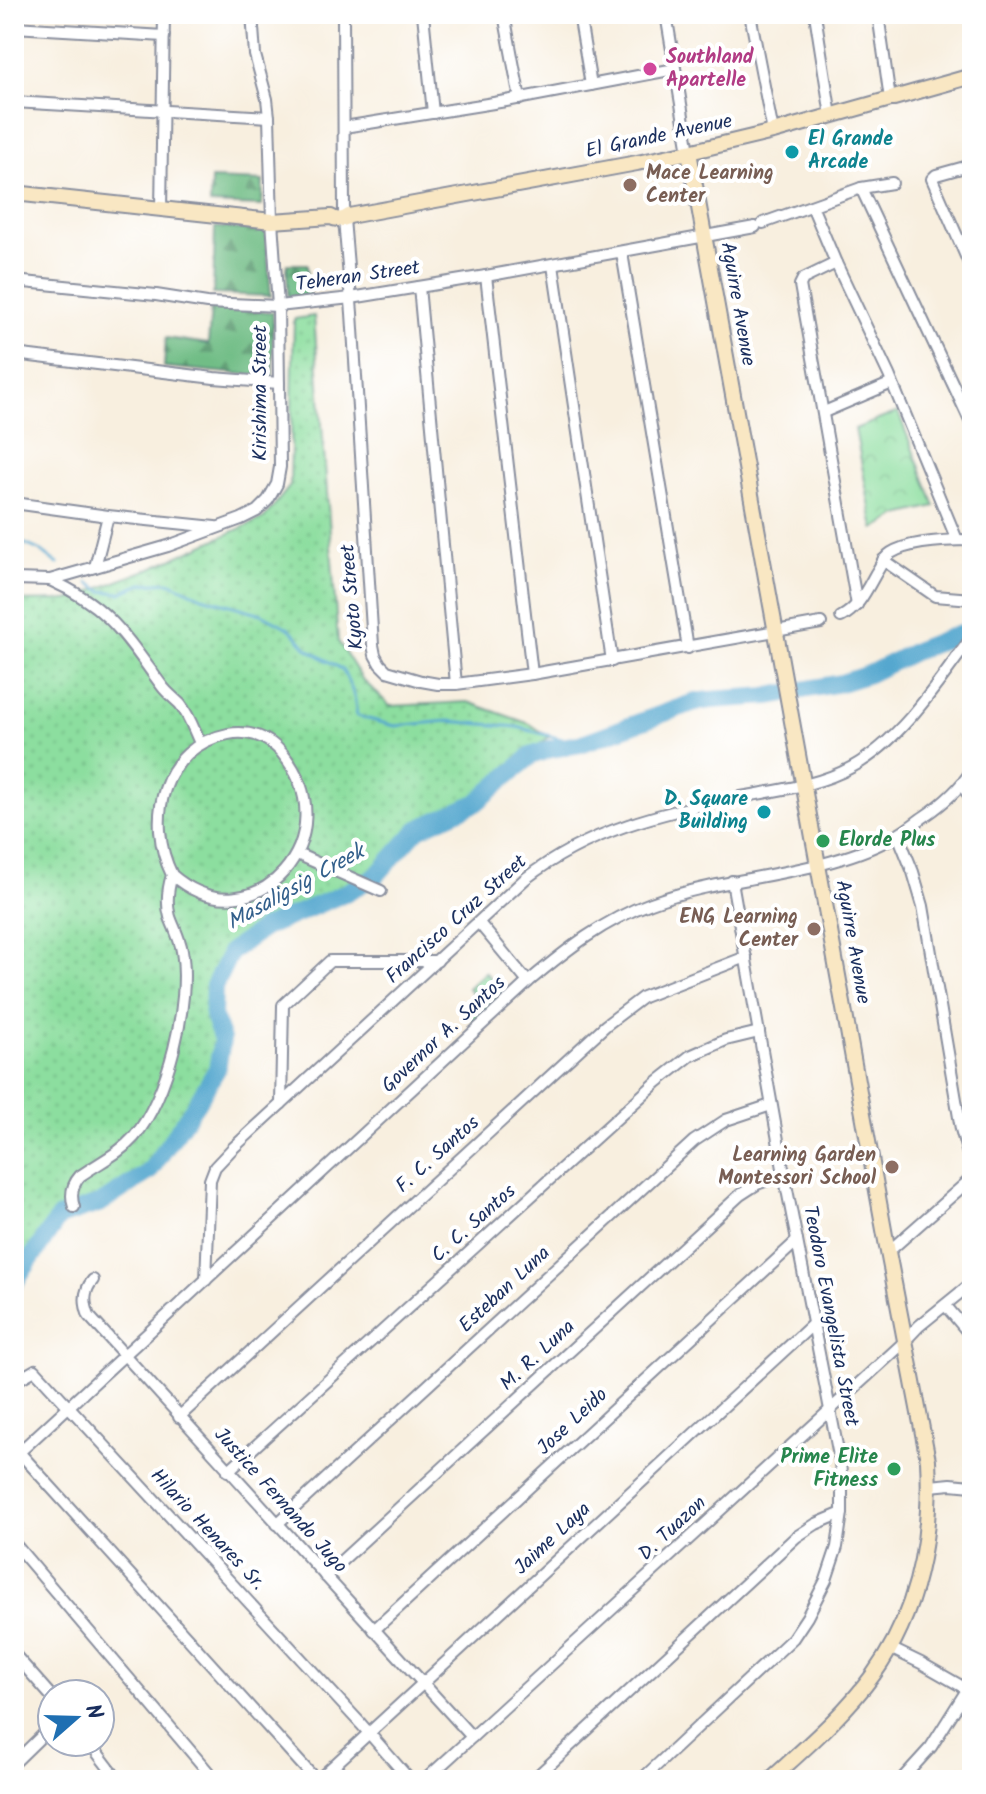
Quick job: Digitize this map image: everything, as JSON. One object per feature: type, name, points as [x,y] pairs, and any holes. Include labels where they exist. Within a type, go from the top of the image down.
[{"type":"street","points":[[161,210],[164,14]]},
{"type":"street","name":"Kirishima Street","points":[[14,579],[50,580],[168,546],[257,511],[277,484],[280,467],[278,306],[269,117],[255,55],[252,14]]},
{"type":"street","name":"Kyoto Street","points":[[343,14],[342,216],[351,298],[375,655],[380,664],[399,676],[438,684],[456,684],[612,661],[821,623]]},
{"type":"street","points":[[423,14],[433,113]]},
{"type":"street","points":[[504,14],[520,99]]},
{"type":"street","points":[[579,14],[591,85]]},
{"type":"street","name":"Aguirre Avenue","points":[[666,14],[888,1252],[924,1434],[930,1486],[928,1530],[917,1580],[902,1625],[890,1648],[847,1706],[770,1780]]},
{"type":"street","points":[[750,14],[773,132]]},
{"type":"street","points":[[815,14],[831,116]]},
{"type":"street","points":[[878,14],[890,99]]},
{"type":"street","points":[[14,27],[164,36]]},
{"type":"street","points":[[344,127],[520,99],[675,69]]},
{"type":"street","name":"El Grande Avenue","points":[[14,193],[272,221],[342,216],[689,152],[773,132],[972,76]]},
{"type":"street","points":[[14,102],[269,117]]},
{"type":"street","points":[[972,165],[933,176],[933,183],[972,270]]},
{"type":"street","name":"Teheran Street","points":[[14,281],[207,303],[278,306],[351,298],[622,253],[759,225],[861,188],[892,183]]},
{"type":"street","points":[[861,188],[972,425]]},
{"type":"street","points":[[812,206],[892,383],[957,540]]},
{"type":"street","points":[[622,253],[688,648]]},
{"type":"street","points":[[836,263],[803,279],[800,285],[857,605]]},
{"type":"street","points":[[553,265],[612,661]]},
{"type":"street","points":[[486,276],[532,674]]},
{"type":"street","points":[[419,287],[456,684]]},
{"type":"street","points":[[14,354],[279,383]]},
{"type":"street","points":[[824,412],[892,383]]},
{"type":"street","points":[[14,503],[218,527]]},
{"type":"street","points":[[95,567],[108,516]]},
{"type":"street","points":[[841,617],[857,605],[883,560],[891,553],[906,547],[972,540]]},
{"type":"street","points":[[883,560],[935,596],[972,599]]},
{"type":"street","points":[[50,580],[91,601],[116,624],[162,687],[186,713],[200,743]]},
{"type":"street","name":"Francisco Cruz Street","points":[[206,1280],[210,1180],[215,1167],[535,871],[558,855],[594,838],[652,817],[803,784],[855,766],[911,717],[971,638]]},
{"type":"street","points":[[233,733],[263,737],[276,746],[290,763],[304,793],[306,823],[297,854],[273,883],[249,894],[233,897],[200,892],[172,875],[164,859],[159,817],[163,793],[186,753],[200,743],[233,733]]},
{"type":"street","name":"Governor A. Santos","points":[[17,1454],[567,949],[603,926],[650,903],[692,890],[818,864],[867,849],[898,835],[945,802],[962,786],[972,770]]},
{"type":"street","points":[[962,786],[972,799]]},
{"type":"street","points":[[898,835],[923,906],[961,1129],[972,1160]]},
{"type":"street","points":[[297,854],[376,889]]},
{"type":"street","points":[[74,1207],[74,1183],[125,1146],[136,1134],[163,1086],[172,1058],[178,1031],[183,965],[180,940],[168,908],[172,875]]},
{"type":"street","name":"Teodoro Evangelista Street","points":[[641,1780],[793,1638],[826,1580],[837,1547],[842,1513],[840,1461],[771,1105],[732,881]]},
{"type":"street","points":[[479,923],[528,982]]},
{"type":"street","name":"F. C. Santos","points":[[179,1417],[606,1025],[643,997],[746,957]]},
{"type":"street","points":[[281,1104],[283,1005],[330,961],[437,961]]},
{"type":"street","name":"C. C. Santos","points":[[228,1471],[657,1082],[690,1056],[726,1040],[759,1032]]},
{"type":"street","name":"Esteban Luna","points":[[277,1524],[694,1141],[726,1120],[771,1105]]},
{"type":"street","name":"M. R. Luna","points":[[325,1576],[740,1195],[757,1184],[784,1174]]},
{"type":"street","points":[[888,1252],[972,1178]]},
{"type":"street","name":"Jose Leido","points":[[374,1630],[797,1241]]},
{"type":"street","name":"Justice Fernando Jugo","points":[[93,1280],[86,1292],[89,1316],[472,1737]]},
{"type":"street","name":"D. Tuazon","points":[[425,1780],[905,1339],[972,1283]]},
{"type":"street","points":[[946,1306],[972,1337]]},
{"type":"street","name":"Jaime Laya","points":[[317,1780],[812,1325]]},
{"type":"street","name":"Hilario Henares Sr.","points":[[14,1382],[35,1370],[410,1780]]},
{"type":"street","points":[[17,1454],[317,1780]]},
{"type":"street","points":[[930,1486],[972,1486]]},
{"type":"street","points":[[533,1780],[796,1537],[842,1513]]},
{"type":"street","points":[[14,1543],[215,1780]]},
{"type":"street","points":[[890,1648],[970,1688],[931,1747],[901,1780]]},
{"type":"street","points":[[16,1662],[36,1681]]},
{"type":"street","points":[[14,1763],[36,1742]]},
{"type":"street","points":[[101,1758],[115,1776],[101,1780]]},
{"type":"green space","points":[[211,179],[263,181],[262,206],[210,204]]},
{"type":"green space","points":[[215,227],[266,231],[271,296],[213,294]]},
{"type":"green space","points":[[287,264],[307,264],[309,295],[288,297]]},
{"type":"green space","points":[[211,308],[273,312],[273,377],[164,367],[166,338],[208,344]]},
{"type":"green space","points":[[314,316],[338,641],[362,679],[390,706],[468,702],[530,724],[549,737],[472,798],[414,823],[376,876],[264,928],[231,951],[214,986],[213,1015],[222,1040],[217,1069],[196,1104],[149,1172],[101,1203],[59,1217],[14,1284],[14,601],[69,600],[149,569],[264,518],[290,486],[294,319]]},
{"type":"green space","points":[[898,412],[935,506],[899,515],[874,529],[855,429]]},
{"type":"green space","points":[[485,972],[507,995],[503,999],[505,1001],[476,1023],[461,1008],[474,995],[468,988]]},
{"type":"waterway","name":"Masaligsig Creek","points":[[14,539],[39,550],[58,564]]},
{"type":"waterway","name":"Masaligsig Creek","points":[[89,583],[102,591],[120,593],[142,584],[169,582],[202,597],[262,614],[290,629],[308,649],[343,670],[354,695],[357,716],[395,726],[448,721],[517,727],[580,744]]},
{"type":"waterway","name":"Masaligsig Creek","points":[[14,1284],[59,1217],[101,1203],[149,1172],[217,1069],[222,1040],[213,1015],[214,986],[231,951],[264,928],[376,876],[418,829],[476,803],[531,756],[580,744],[695,702],[769,696],[841,683],[869,674],[961,633],[972,632]]},
{"type":"place","name":"Southland Apartelle","points":[[650,69]]},
{"type":"place","name":"El Grande Arcade","points":[[792,152]]},
{"type":"place","name":"Mace Learning Center","points":[[630,185]]},
{"type":"place","name":"D. Square Building","points":[[764,812]]},
{"type":"place","name":"Elorde Plus","points":[[823,841]]},
{"type":"place","name":"ENG Learning Center","points":[[814,929]]},
{"type":"place","name":"Learning Garden Montessori School","points":[[892,1167]]},
{"type":"place","name":"Prime Elite Fitness","points":[[894,1469]]}]
